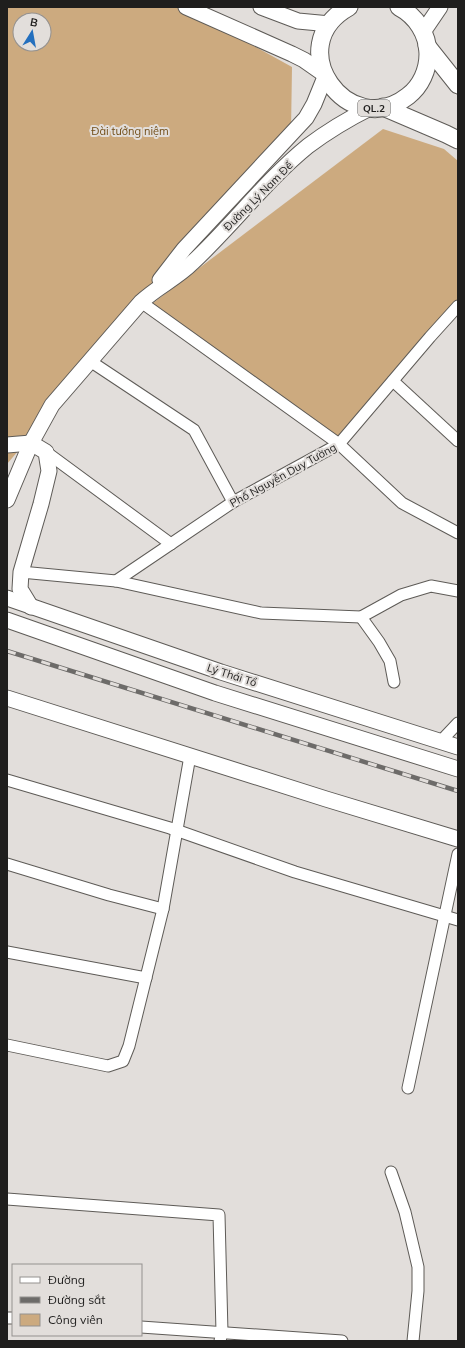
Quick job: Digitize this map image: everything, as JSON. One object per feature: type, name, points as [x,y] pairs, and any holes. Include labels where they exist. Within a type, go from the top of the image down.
[{"type":"main road","points":[[186,7],[208,11],[304,60],[324,75]]},
{"type":"main road","points":[[261,7],[298,22],[339,13]]},
{"type":"main road","points":[[399,7],[413,17],[425,39],[458,85]]},
{"type":"main road","points":[[425,39],[440,7]]},
{"type":"main road","name":"QL.2","points":[[339,13],[324,35],[320,48],[320,61],[324,75],[331,86],[343,98],[359,106],[376,107],[400,101],[418,86],[426,69],[428,58],[425,39]]},
{"type":"main road","name":"Đường Lý Nam Đế","points":[[8,497],[31,443],[52,405],[146,297],[184,249],[306,118],[314,104],[324,75]]},
{"type":"main road","name":"QL.2","points":[[376,107],[458,140]]},
{"type":"main road","name":"Đường Lý Nam Đế","points":[[146,297],[191,264],[282,170],[307,147],[338,125],[376,107]]},
{"type":"main road","points":[[7,445],[31,443],[46,452],[49,471],[42,504],[20,572],[20,589],[31,607]]},
{"type":"main road","name":"Lý Thái Tổ","points":[[7,598],[221,672],[458,747]]},
{"type":"main road","name":"Lý Thái Tổ","points":[[7,620],[215,693],[458,769]]},
{"type":"main road","points":[[84,648],[90,627]]},
{"type":"main road","points":[[7,698],[326,799],[458,839]]},
{"type":"street","points":[[146,297],[339,444],[402,502],[458,533]]},
{"type":"street","name":"Phố Nguyễn Duy Tường","points":[[116,581],[233,502],[339,444],[458,306]]},
{"type":"street","points":[[90,360],[194,430],[233,502]]},
{"type":"street","points":[[393,381],[458,441]]},
{"type":"street","points":[[46,452],[170,544]]},
{"type":"street","points":[[20,572],[116,581],[261,613],[361,617],[401,595],[431,586],[458,591]]},
{"type":"street","points":[[361,617],[379,642],[390,661],[394,682]]},
{"type":"street","points":[[441,741],[458,723]]},
{"type":"street","points":[[7,1045],[108,1066],[123,1061],[129,1046],[163,909],[190,756]]},
{"type":"street","points":[[7,780],[177,830],[295,872],[458,920]]},
{"type":"street","points":[[408,1088],[458,854]]},
{"type":"street","points":[[7,864],[109,895],[163,909]]},
{"type":"street","points":[[7,952],[146,978]]},
{"type":"street","points":[[391,1172],[405,1212],[418,1268],[418,1291],[413,1341]]},
{"type":"street","points":[[7,1199],[220,1215],[221,1336]]},
{"type":"street","points":[[142,1327],[221,1336],[342,1341]]},
{"type":"green space","name":"Đài tưởng niệm","points":[[7,7],[184,7],[292,67],[291,131],[7,464]]},
{"type":"green space","points":[[383,129],[444,149],[458,161],[458,299],[339,444],[149,306]]},
{"type":"railway","points":[[7,651],[458,791]]}]
